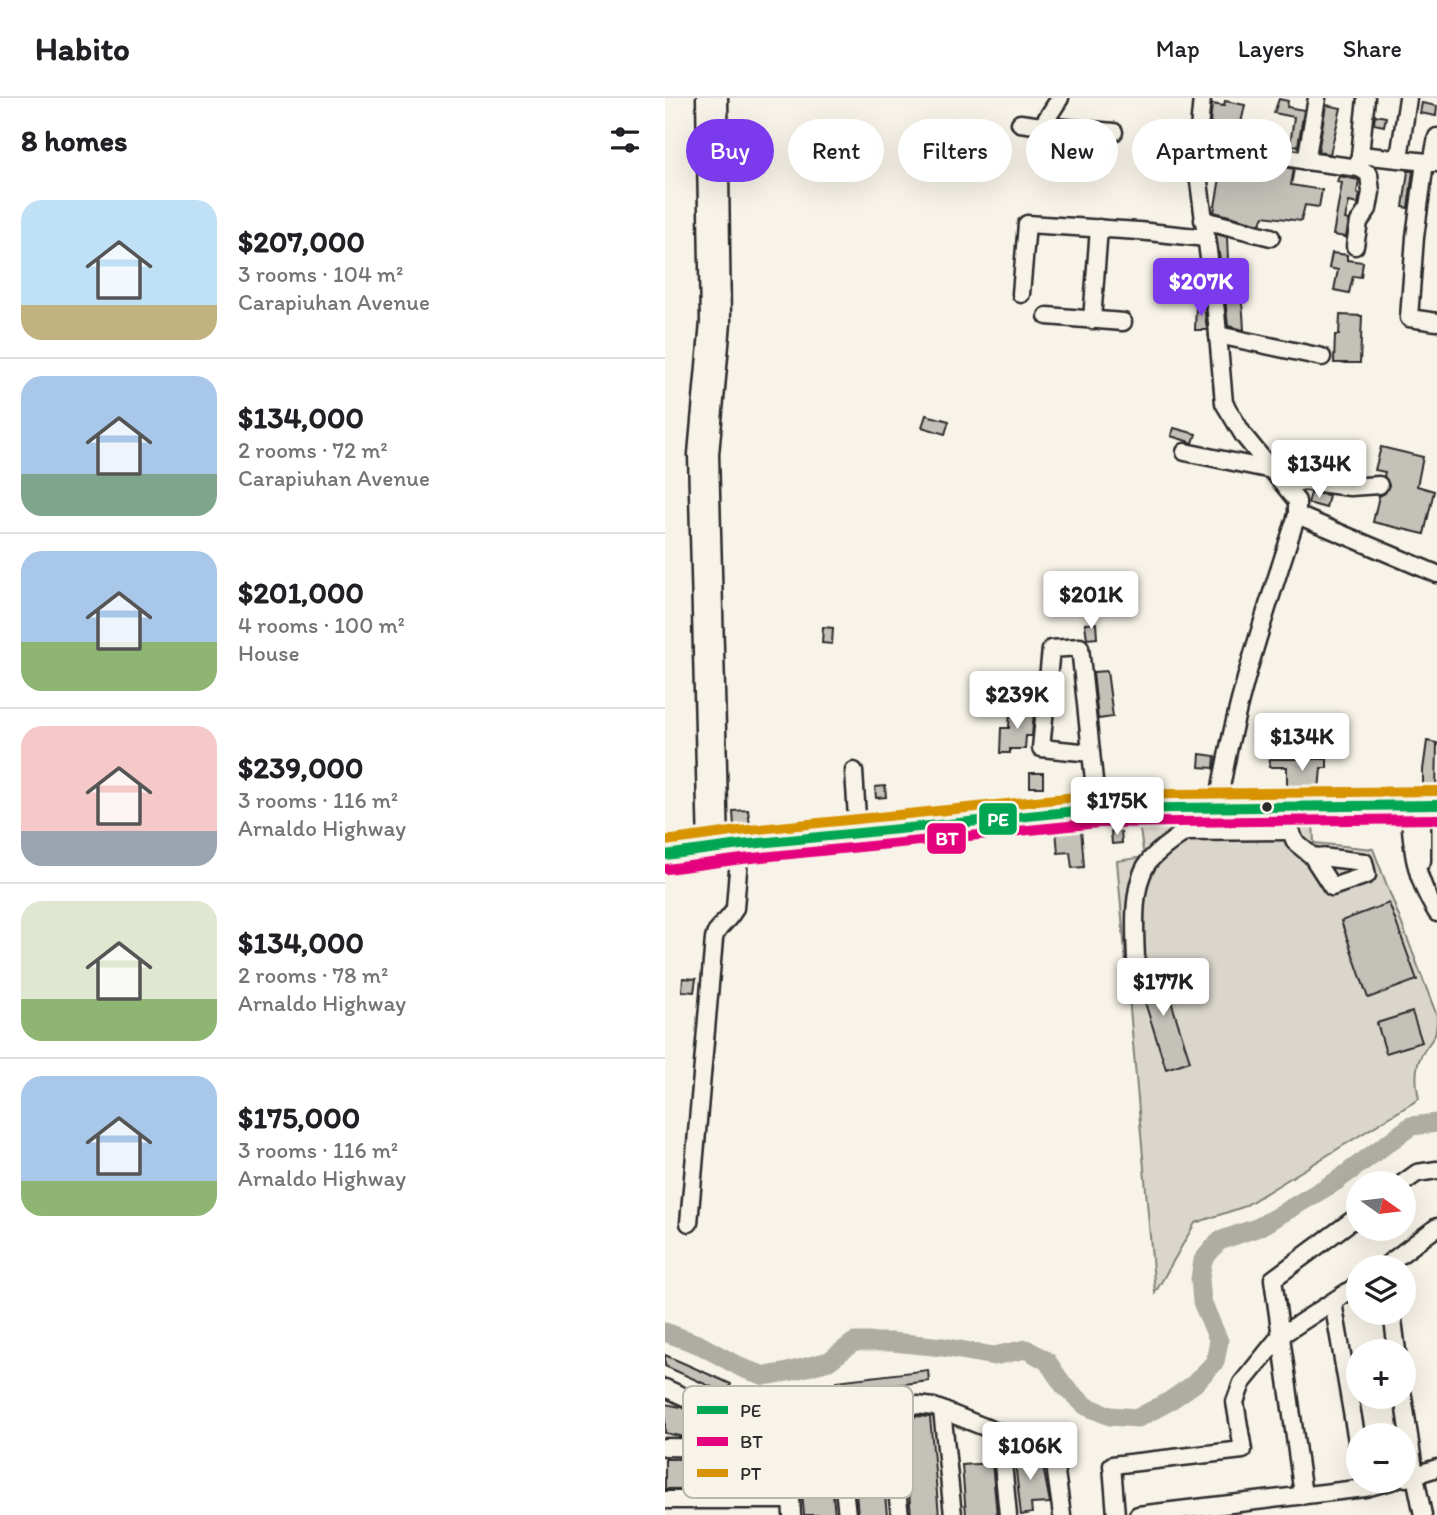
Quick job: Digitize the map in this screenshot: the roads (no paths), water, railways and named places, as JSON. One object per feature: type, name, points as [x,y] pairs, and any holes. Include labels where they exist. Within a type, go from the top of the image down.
[{"type":"main road","points":[[665,855],[858,832],[1097,809],[1423,805]]},
{"type":"street","points":[[689,1223],[714,939],[718,929],[735,908],[722,847],[705,530],[697,454],[709,312],[705,98]]},
{"type":"street","points":[[705,530],[722,302],[719,98]]},
{"type":"street","points":[[1046,119],[1060,98]]},
{"type":"street","points":[[1200,119],[1202,98]]},
{"type":"street","points":[[1306,161],[1317,98]]},
{"type":"street","points":[[1355,246],[1359,222],[1368,209],[1371,192],[1369,174],[1359,161],[1367,98]]},
{"type":"street","points":[[1399,158],[1408,98]]},
{"type":"street","points":[[1020,123],[1026,124]]},
{"type":"street","points":[[1437,137],[1415,237],[1409,318],[1437,322]]},
{"type":"street","points":[[1292,158],[1306,161],[1359,161],[1399,158],[1432,163]]},
{"type":"street","points":[[1199,182],[1224,403],[1244,436],[1297,501],[1297,515],[1249,664],[1225,760],[1218,806]]},
{"type":"street","points":[[1203,220],[1271,237]]},
{"type":"street","points":[[1021,294],[1027,223],[1206,238]]},
{"type":"street","points":[[1092,320],[1098,228]]},
{"type":"street","points":[[1047,316],[1123,322]]},
{"type":"street","points":[[1218,335],[1322,357]]},
{"type":"street","points":[[1185,452],[1272,470]]},
{"type":"street","points":[[1286,486],[1303,481],[1350,487],[1379,485]]},
{"type":"street","points":[[1297,515],[1437,574]]},
{"type":"street","points":[[1091,753],[1041,748],[1051,649],[1080,647],[1097,809]]},
{"type":"street","points":[[854,771],[858,832]]},
{"type":"street","points":[[1423,805],[1412,853],[1420,881],[1437,913]]},
{"type":"street","points":[[1185,806],[1185,832]]},
{"type":"street","points":[[1291,807],[1291,831],[1295,842],[1312,856]]},
{"type":"street","points":[[1136,959],[1135,906],[1147,865],[1164,847],[1185,832],[1291,831]]},
{"type":"street","points":[[1416,1174],[1437,1170]]},
{"type":"street","points":[[1303,1496],[1273,1279],[1346,1225]]},
{"type":"street","points":[[1402,1255],[1436,1230]]},
{"type":"street","points":[[1116,1515],[1112,1465],[1243,1450],[1235,1402],[1242,1383],[1280,1336],[1346,1293]]},
{"type":"street","points":[[1333,1302],[1354,1423]]},
{"type":"street","points":[[665,1388],[683,1396]]},
{"type":"street","points":[[913,1406],[926,1405],[942,1410],[1051,1453],[1062,1515]]},
{"type":"street","points":[[942,1410],[953,1515]]},
{"type":"street","points":[[1000,1432],[1008,1515]]},
{"type":"street","points":[[665,1447],[683,1447]]},
{"type":"street","points":[[1416,1475],[1437,1468]]},
{"type":"street","points":[[1138,1515],[1303,1496],[1346,1488]]},
{"type":"street","points":[[1415,1493],[1423,1515]]},
{"type":"street","points":[[665,1500],[792,1508]]},
{"type":"waterway","points":[[665,1332],[700,1345],[742,1368],[765,1376],[829,1361],[854,1342],[892,1342],[943,1347],[994,1356],[1026,1349],[1047,1361],[1064,1386],[1086,1406],[1110,1416],[1138,1418],[1194,1384],[1215,1362],[1219,1341],[1202,1302],[1200,1279],[1203,1260],[1219,1241],[1259,1227],[1335,1182],[1411,1126],[1437,1123]]}]
